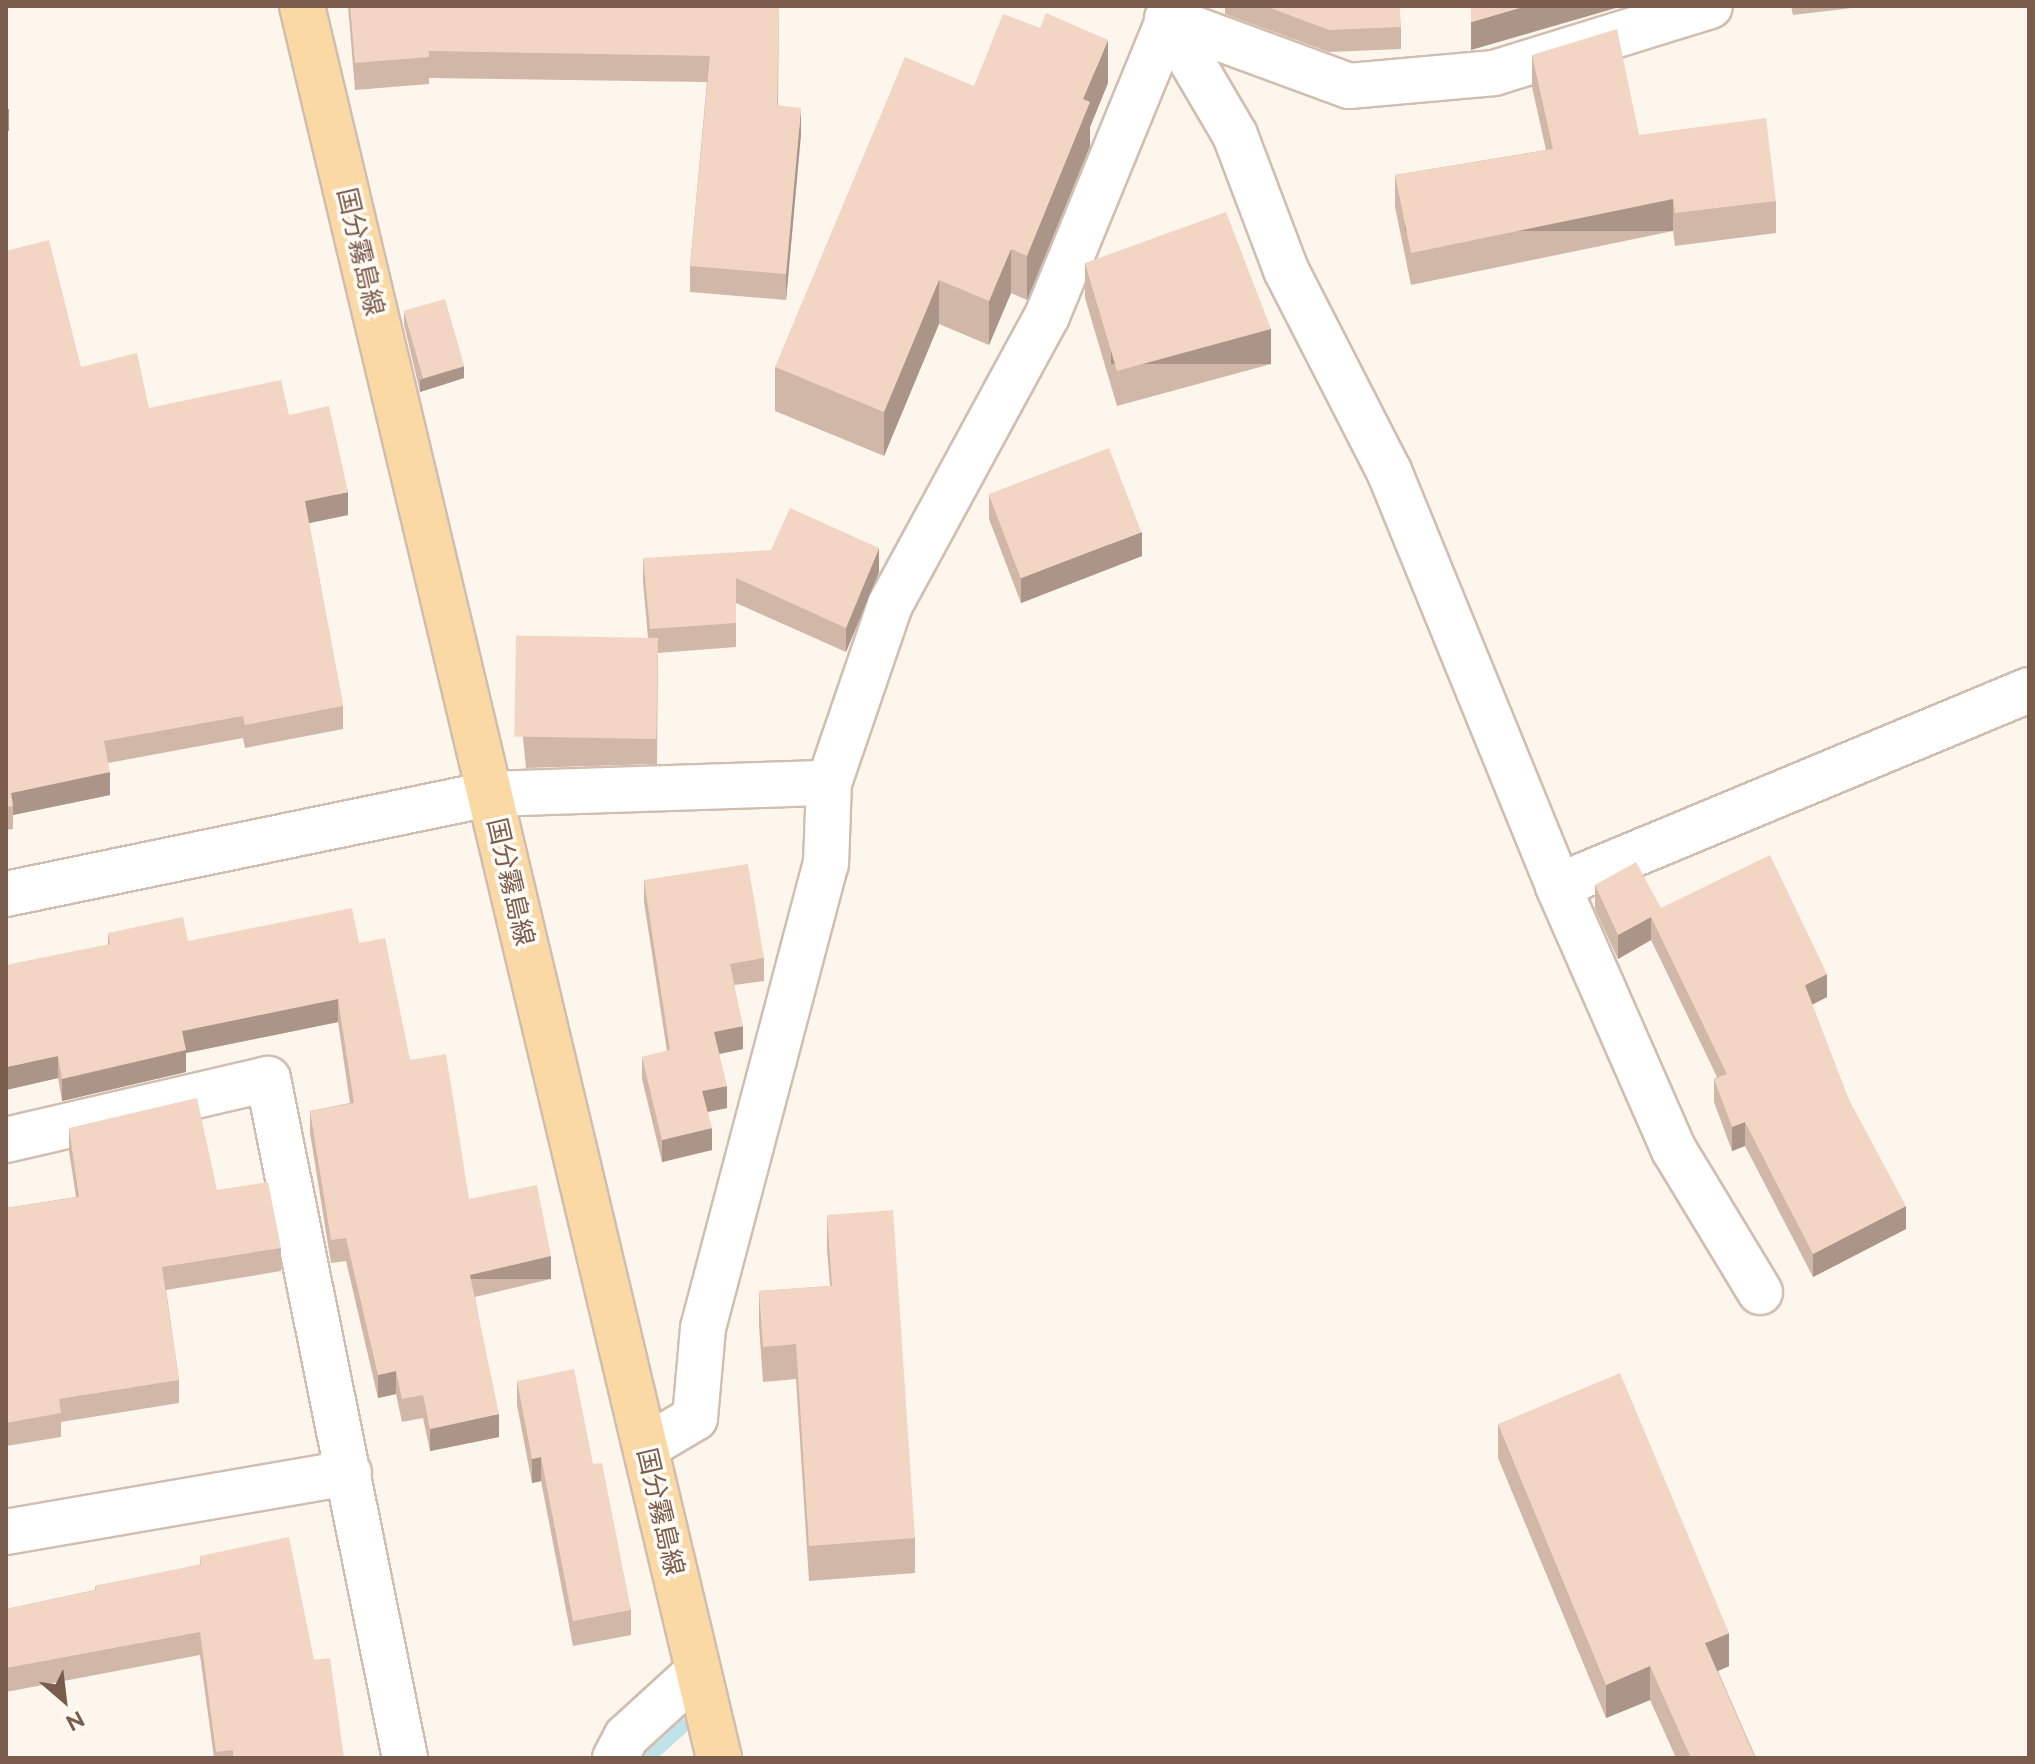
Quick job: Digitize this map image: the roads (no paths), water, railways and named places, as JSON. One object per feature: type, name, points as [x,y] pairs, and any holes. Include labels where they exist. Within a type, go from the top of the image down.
[{"type":"main road","name":"国分霧島線","points":[[302,6],[646,1447],[696,1673],[719,1758]]},
{"type":"street","points":[[1170,12],[1349,86],[1494,73],[1666,11],[1710,6]]},
{"type":"street","points":[[646,1447],[695,1418],[703,1328],[826,864],[829,783],[890,605],[1047,316],[1170,12]]},
{"type":"street","points":[[1170,12],[1235,135],[1286,270],[1389,471],[1558,886],[1674,1150],[1760,1292]]},
{"type":"street","points":[[1558,886],[2029,690]]},
{"type":"street","points":[[6,894],[489,794],[829,783]]},
{"type":"street","points":[[6,1140],[268,1079],[405,1758]]},
{"type":"street","points":[[6,1532],[349,1473]]},
{"type":"street","points":[[615,1758],[626,1737],[696,1673]]},
{"type":"waterway","points":[[644,1758],[679,1727]]}]
